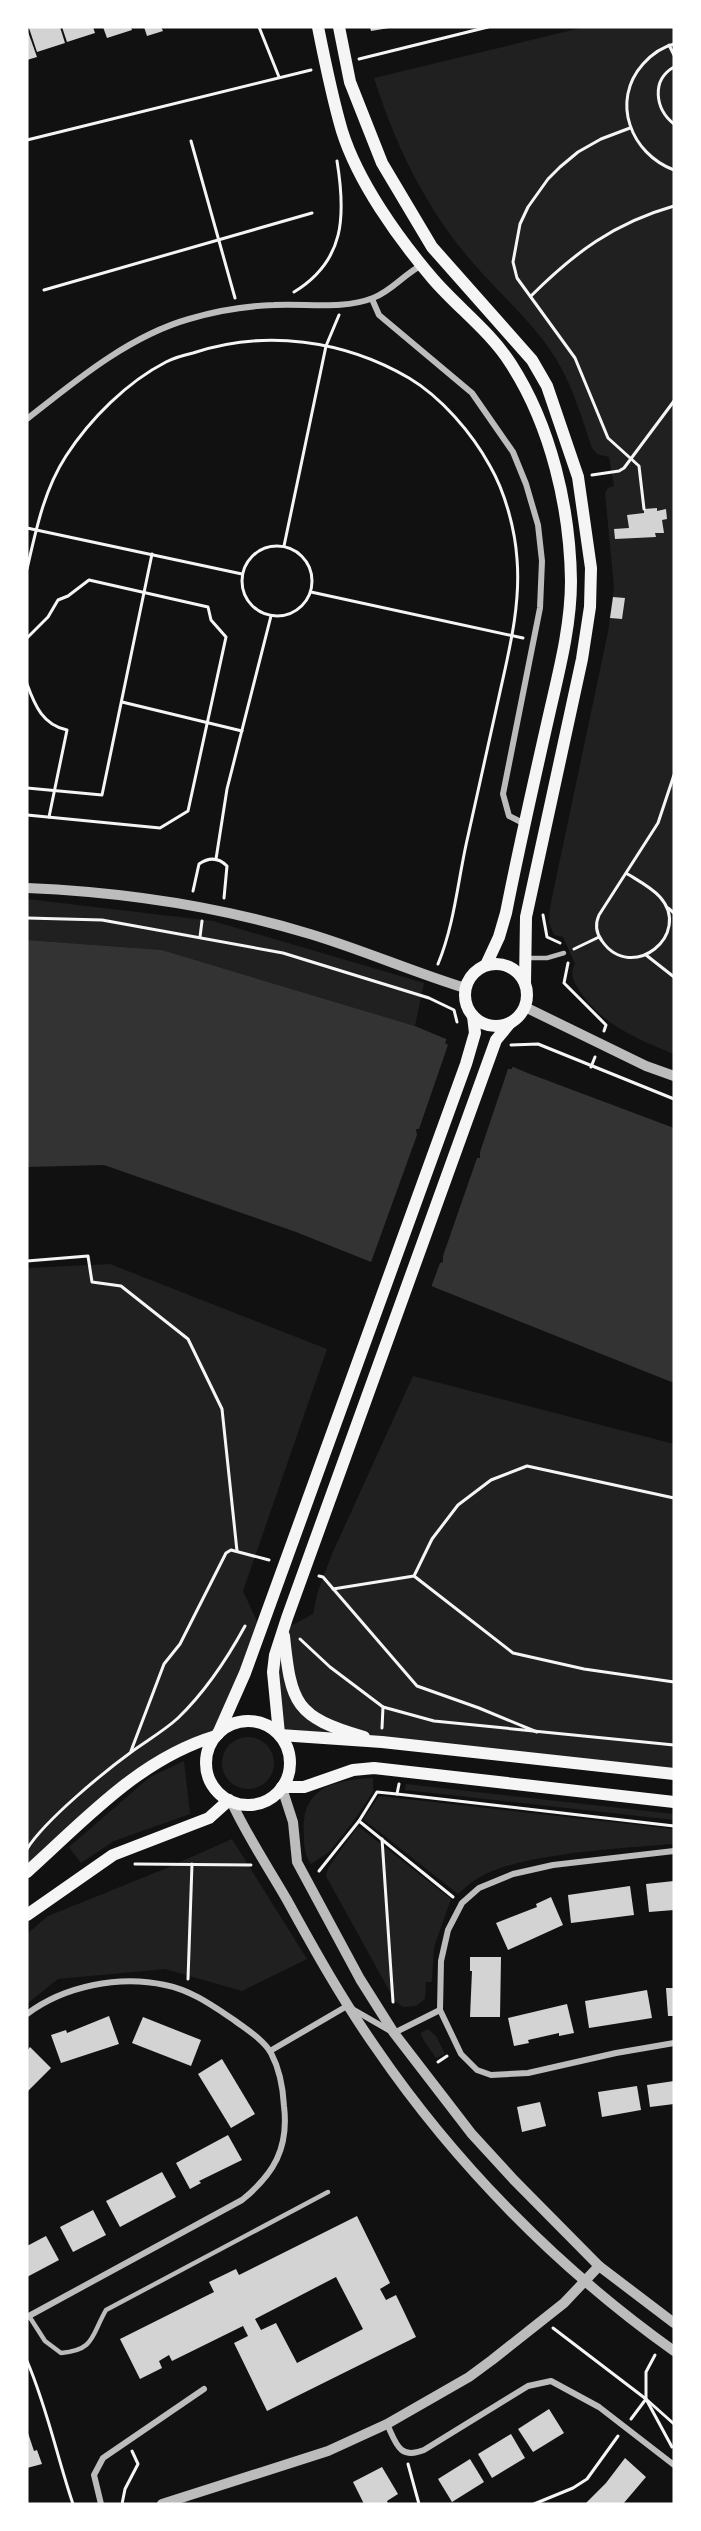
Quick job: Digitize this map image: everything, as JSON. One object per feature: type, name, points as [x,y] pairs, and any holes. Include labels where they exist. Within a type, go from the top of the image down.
[{"type":"main road","points":[[318,27],[330,86],[343,132],[357,168],[384,213],[422,265],[488,335],[511,364],[539,420],[555,472],[565,517],[571,581],[569,616],[499,938],[486,965]]},
{"type":"main road","points":[[280,1735],[273,1672],[275,1655],[285,1624],[496,1040],[525,1007],[527,991],[525,982],[526,917],[588,630],[592,588],[578,477],[547,386],[532,360],[429,242],[382,163],[350,82],[339,27]]},
{"type":"main road","points":[[27,1872],[109,1798],[143,1771],[166,1755],[191,1743],[217,1735],[237,1722],[248,1721],[270,1727],[280,1735],[287,1746],[290,1761],[289,1775],[272,1798],[245,1805],[230,1801],[215,1789],[207,1771],[208,1751],[217,1735],[244,1673],[466,1064],[475,1033],[473,1016],[466,1003],[465,988],[469,978],[477,970],[495,963],[513,968],[525,982]]},
{"type":"main road","points":[[473,1016],[495,1026],[510,1023]]},
{"type":"main road","points":[[285,1624],[289,1680],[295,1697],[308,1714],[327,1726],[382,1742]]},
{"type":"main road","points":[[280,1735],[382,1742],[674,1774]]},
{"type":"main road","points":[[282,1787],[304,1787],[353,1770],[374,1768],[674,1802]]},
{"type":"main road","points":[[27,1915],[113,1855],[209,1818],[230,1801]]},
{"type":"street","points":[[27,419],[110,359],[161,329],[188,319],[238,309],[274,304],[344,304],[372,298],[422,265]]},
{"type":"street","points":[[372,298],[379,315],[471,393],[513,452],[526,484],[538,525],[542,561],[540,608],[503,794],[509,816],[525,824]]},
{"type":"street","points":[[27,888],[80,891],[222,911],[309,933],[465,988]]},
{"type":"street","points":[[525,1007],[674,1076]]},
{"type":"street","points":[[282,1787],[291,1814],[297,1862],[360,1979],[394,2033],[471,2133],[599,2266],[674,2323]]},
{"type":"street","points":[[230,1801],[347,2006],[376,2049],[449,2144],[494,2193],[585,2281],[674,2351]]},
{"type":"street","points":[[674,1851],[554,1865],[513,1874],[479,1888],[462,1903],[448,1930],[441,1961],[440,2010],[461,2054],[477,2070],[491,2075],[528,2073],[616,2053],[674,2043]]},
{"type":"street","points":[[27,2014],[57,1995],[108,1982],[165,1985],[187,1993],[209,2003],[248,2031],[270,2051],[282,2080],[286,2120],[280,2151],[274,2167],[259,2186],[232,2205],[28,2317]]},
{"type":"street","points":[[347,2006],[394,2033]]},
{"type":"street","points":[[270,2051],[347,2006]]},
{"type":"street","points":[[394,2033],[440,2010]]},
{"type":"street","points":[[162,2504],[328,2451],[387,2424],[469,2377],[564,2303],[599,2266]]},
{"type":"street","points":[[387,2424],[398,2448],[406,2453],[415,2454],[528,2386],[545,2381],[556,2382],[625,2426],[674,2465]]},
{"type":"street","points":[[101,2504],[94,2475],[103,2458],[204,2389]]},
{"type":"lane","points":[[526,958],[547,958],[564,953]]},
{"type":"lane","points":[[28,2317],[45,2341],[60,2353],[75,2352],[86,2347],[93,2338],[106,2310],[327,2192]]},
{"type":"path","points":[[259,27],[279,78]]},
{"type":"path","points":[[359,59],[488,27]]},
{"type":"path","points":[[674,55],[672,45],[645,62],[633,78],[627,108],[630,128],[646,154],[659,164],[674,170]]},
{"type":"path","points":[[674,67],[660,81],[657,92],[663,111],[674,124]]},
{"type":"path","points":[[27,140],[313,69]]},
{"type":"path","points":[[630,128],[601,139],[569,159],[548,179],[528,207],[520,224],[513,262],[517,278],[575,358],[608,438],[639,466],[644,509]]},
{"type":"path","points":[[190,141],[238,309]]},
{"type":"path","points":[[274,304],[311,282],[324,268],[333,251],[339,228],[342,197],[336,156]]},
{"type":"path","points":[[531,296],[561,266],[602,236],[674,206]]},
{"type":"path","points":[[44,290],[312,213]]},
{"type":"path","points":[[284,546],[326,346],[344,304]]},
{"type":"path","points":[[27,569],[44,501],[68,453],[108,405],[151,371],[168,361],[217,345],[242,341],[286,339],[326,346],[360,355],[411,379],[455,416],[491,466],[504,499],[517,558],[518,586],[512,637],[459,875],[450,930],[440,958]]},
{"type":"path","points":[[578,477],[619,471],[632,458],[674,401]]},
{"type":"path","points":[[27,528],[242,574]]},
{"type":"path","points":[[284,546],[294,550],[309,566],[312,577],[311,591],[301,607],[292,613],[271,616],[251,606],[244,596],[242,574],[245,564],[252,555],[262,549],[284,546]]},
{"type":"path","points":[[27,788],[102,795],[146,593],[152,554]]},
{"type":"path","points":[[27,638],[48,617],[58,600],[68,596],[89,580],[208,607],[211,620],[226,637],[188,811],[160,828],[27,815]]},
{"type":"path","points":[[311,591],[512,637],[534,638]]},
{"type":"path","points":[[216,859],[227,789],[271,616]]},
{"type":"path","points":[[27,684],[38,711],[46,721],[67,730],[49,817]]},
{"type":"path","points":[[122,702],[242,731]]},
{"type":"path","points":[[666,906],[669,921],[666,934],[658,947],[646,955],[632,958],[617,954],[605,946],[599,937],[597,919],[658,823],[674,775]]},
{"type":"path","points":[[190,905],[199,864],[205,859],[216,859],[227,866],[222,911]]},
{"type":"path","points":[[626,873],[654,891],[674,912]]},
{"type":"path","points":[[544,911],[543,922],[546,937],[559,941],[568,964],[564,983],[606,1025],[591,1067]]},
{"type":"path","points":[[27,918],[102,920],[283,953],[429,998],[454,1010]]},
{"type":"path","points":[[564,953],[599,937]]},
{"type":"path","points":[[646,955],[674,977]]},
{"type":"path","points":[[511,1045],[538,1044],[674,1099]]},
{"type":"path","points":[[27,1261],[88,1256],[92,1282],[121,1286],[188,1339],[222,1409],[237,1551]]},
{"type":"path","points":[[414,1576],[432,1539],[458,1505],[492,1480],[526,1466],[674,1498]]},
{"type":"path","points":[[130,1753],[164,1664],[180,1644],[226,1553],[231,1550],[270,1560]]},
{"type":"path","points":[[312,1574],[323,1577],[417,1686],[537,1732]]},
{"type":"path","points":[[333,1589],[414,1576],[513,1653],[584,1669],[674,1682]]},
{"type":"path","points":[[27,1849],[35,1835],[130,1753],[176,1720],[192,1704],[218,1670],[248,1619]]},
{"type":"path","points":[[300,1630],[300,1638],[330,1667],[383,1707],[434,1721],[674,1745]]},
{"type":"path","points":[[382,1742],[383,1707]]},
{"type":"path","points":[[398,1794],[400,1771]]},
{"type":"path","points":[[306,1879],[318,1874],[359,1821],[377,1792],[674,1826]]},
{"type":"path","points":[[359,1821],[462,1903]]},
{"type":"path","points":[[382,1839],[393,2007]]},
{"type":"path","points":[[128,1864],[252,1865]]},
{"type":"path","points":[[187,1993],[192,1864]]},
{"type":"path","points":[[438,2062],[447,2056]]},
{"type":"path","points":[[543,2320],[646,2399],[674,2424]]},
{"type":"path","points":[[662,2343],[646,2372],[646,2399],[664,2430],[672,2453]]},
{"type":"path","points":[[27,2361],[42,2400],[56,2455],[73,2504]]},
{"type":"path","points":[[534,2504],[573,2488],[587,2479],[646,2399]]},
{"type":"path","points":[[406,2453],[419,2504]]},
{"type":"path","points":[[122,2504],[125,2489],[138,2464]]},
{"type":"shaded area","points":[[585,27],[674,27],[674,1054],[621,1030],[598,1013],[574,981],[572,971],[575,964],[563,937],[554,935],[549,923],[550,907],[608,632],[614,587],[605,493],[608,488],[614,486],[609,457],[597,454],[592,448],[567,380],[548,347],[531,325],[463,251],[431,206],[393,131],[374,78]]},
{"type":"shaded area","points":[[27,899],[213,921],[424,983],[415,1026],[162,950],[27,940]]},
{"type":"shaded area","points":[[27,940],[162,950],[415,1026],[530,1074],[674,1128],[674,1383],[296,1232],[104,1165],[27,1167]]},
{"type":"shaded area","points":[[110,1264],[327,1349],[243,1591],[260,1628],[218,1734],[166,1755],[27,1872],[27,1268]]},
{"type":"shaded area","points":[[413,1376],[674,1444],[674,1774],[279,1734],[273,1672],[283,1630],[313,1614],[318,1591],[332,1554]]},
{"type":"shaded area","points":[[243,1737],[253,1737],[267,1744],[274,1763],[267,1782],[253,1789],[243,1789],[233,1785],[226,1778],[222,1768],[222,1758],[226,1748],[233,1741]]},
{"type":"shaded area","points":[[184,1761],[190,1814],[114,1841],[81,1863],[69,1847],[150,1777]]},
{"type":"shaded area","points":[[373,1778],[373,1792],[353,1822],[329,1852],[311,1864],[305,1849],[304,1837],[308,1805],[314,1796],[334,1784]]},
{"type":"shaded area","points":[[406,1784],[674,1814],[674,1820],[405,1790]]},
{"type":"shaded area","points":[[379,1796],[674,1829],[674,1844],[574,1853],[521,1862],[480,1877],[458,1894],[363,1819]]},
{"type":"shaded area","points":[[358,1826],[451,1899],[434,1947],[432,1982],[426,1982],[425,1999],[416,2006],[403,2007],[395,2001],[326,1876],[328,1868]]},
{"type":"shaded area","points":[[232,1839],[307,1959],[242,1991],[165,1969],[58,1979],[27,2004],[27,1934],[48,1916]]},
{"type":"shaded area","points":[[428,2029],[436,2036],[445,2054],[436,2058],[423,2039],[421,2033]]},
{"type":"pier","points":[[448,1036],[513,1064],[512,1069],[508,1069],[480,1152],[480,1158],[477,1158],[443,1256],[443,1262],[440,1263],[430,1290],[370,1265],[417,1135],[416,1129],[419,1129],[448,1045],[445,1043]]},
{"type":"building","points":[[60,27],[65,43],[37,52],[29,28]]},
{"type":"building","points":[[62,27],[93,27],[95,33],[67,42]]},
{"type":"building","points":[[103,27],[131,27],[132,30],[107,38]]},
{"type":"building","points":[[144,27],[161,27],[163,31],[147,36]]},
{"type":"building","points":[[370,27],[389,27],[389,28],[371,31]]},
{"type":"building","points":[[27,29],[37,57],[27,60]]},
{"type":"building","points":[[657,508],[657,511],[666,509],[667,519],[662,520],[664,533],[655,533],[656,537],[615,539],[614,529],[629,528],[627,515],[644,513],[644,509]]},
{"type":"building","points":[[613,597],[625,598],[622,619],[610,618]]},
{"type":"building","points":[[674,1881],[674,1910],[649,1912],[646,1884]]},
{"type":"building","points":[[630,1886],[634,1915],[571,1923],[568,1895]]},
{"type":"building","points":[[551,1897],[563,1925],[508,1950],[496,1923],[537,1907],[536,1904]]},
{"type":"building","points":[[470,1957],[501,1957],[500,2017],[470,2017],[472,1971],[470,1971]]},
{"type":"building","points":[[666,1988],[674,1988],[674,2016],[668,2016]]},
{"type":"building","points":[[647,1990],[652,2018],[589,2028],[585,2001]]},
{"type":"building","points":[[567,2004],[574,2033],[559,2036],[559,2033],[528,2040],[529,2043],[514,2046],[508,2018]]},
{"type":"building","points":[[109,2016],[119,2044],[61,2063],[51,2035],[66,2030],[67,2033]]},
{"type":"building","points":[[143,2017],[201,2040],[191,2066],[132,2043]]},
{"type":"building","points":[[30,2047],[51,2068],[27,2092],[27,2051]]},
{"type":"building","points":[[222,2059],[255,2114],[231,2128],[198,2074]]},
{"type":"building","points":[[674,2081],[674,2104],[650,2107],[647,2085]]},
{"type":"building","points":[[637,2086],[641,2110],[602,2117],[598,2092]]},
{"type":"building","points":[[540,2102],[546,2126],[522,2132],[517,2107]]},
{"type":"building","points":[[228,2135],[242,2160],[199,2181],[201,2183],[190,2189],[176,2163]]},
{"type":"building","points":[[162,2172],[176,2197],[120,2227],[106,2201]]},
{"type":"building","points":[[93,2210],[106,2235],[73,2252],[60,2227]]},
{"type":"building","points":[[357,2216],[390,2283],[380,2289],[386,2300],[396,2295],[416,2337],[267,2411],[234,2343],[248,2336],[243,2326],[172,2361],[169,2355],[159,2361],[162,2368],[140,2379],[120,2339],[214,2292],[209,2282],[236,2269],[239,2275]],"holes":[[[336,2277],[363,2329],[297,2363],[276,2323],[261,2330],[255,2319]]]},
{"type":"building","points":[[46,2236],[59,2260],[27,2277],[27,2246]]},
{"type":"building","points":[[549,2409],[564,2433],[533,2452],[518,2429]]},
{"type":"building","points":[[27,2430],[34,2451],[37,2450],[42,2464],[27,2468]]},
{"type":"building","points":[[511,2434],[525,2458],[492,2478],[478,2454]]},
{"type":"building","points":[[625,2458],[646,2477],[623,2504],[585,2504],[606,2483]]},
{"type":"building","points":[[470,2459],[484,2482],[452,2502],[438,2479]]},
{"type":"building","points":[[382,2467],[398,2494],[387,2501],[388,2504],[364,2504],[353,2482]]}]
